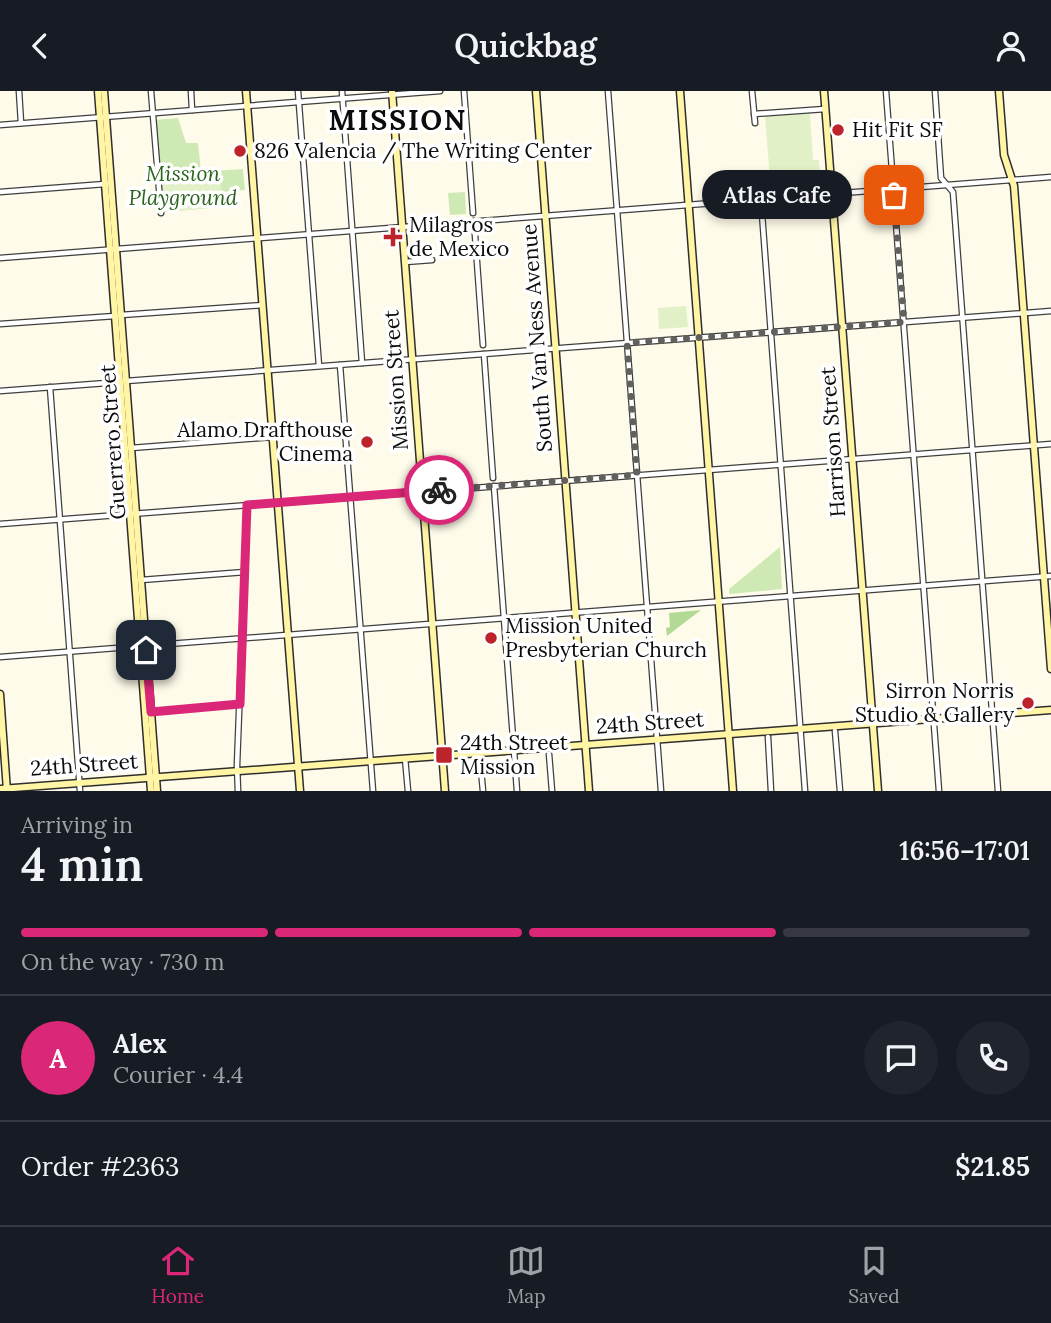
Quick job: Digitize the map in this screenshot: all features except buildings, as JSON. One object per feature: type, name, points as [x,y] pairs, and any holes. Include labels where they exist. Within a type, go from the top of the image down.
[{"type":"street","points":[[19,91],[21,123]]},
{"type":"street","name":"Guerrero Street","points":[[97,91],[103,117],[112,249]]},
{"type":"street","name":"Guerrero Street","points":[[104,91],[105,184],[118,316],[153,778],[157,791]]},
{"type":"street","points":[[151,91],[161,212]]},
{"type":"street","points":[[191,91],[192,110]]},
{"type":"street","points":[[246,91],[300,791]]},
{"type":"street","points":[[298,91],[319,366]]},
{"type":"street","points":[[342,91],[362,363]]},
{"type":"street","points":[[0,125],[440,91]]},
{"type":"street","points":[[464,91],[473,212]]},
{"type":"street","name":"South Van Ness Avenue","points":[[536,91],[589,791]]},
{"type":"street","points":[[608,91],[662,791]]},
{"type":"street","points":[[680,91],[733,791]]},
{"type":"street","points":[[752,91],[755,123]]},
{"type":"street","name":"Harrison Street","points":[[824,91],[878,791]]},
{"type":"street","points":[[886,91],[939,791]]},
{"type":"street","points":[[935,91],[941,178],[953,192],[998,791]]},
{"type":"street","points":[[999,91],[1004,155],[1012,180],[1048,577],[1051,669]]},
{"type":"street","name":"Mission Street","points":[[392,93],[445,791]]},
{"type":"street","points":[[754,114],[825,109]]},
{"type":"street","points":[[0,258],[1051,177]]},
{"type":"street","points":[[0,192],[105,184]]},
{"type":"street","points":[[761,200],[805,791]]},
{"type":"street","points":[[474,221],[483,345]]},
{"type":"street","points":[[405,262],[432,260]]},
{"type":"street","points":[[0,324],[262,305]]},
{"type":"street","points":[[0,391],[1051,310]]},
{"type":"street","points":[[484,353],[493,478]]},
{"type":"street","points":[[340,365],[373,791]]},
{"type":"street","name":"Guerrero Street","points":[[123,381],[141,580],[143,646],[151,712],[153,778],[150,791]]},
{"type":"street","points":[[50,387],[80,787]]},
{"type":"street","points":[[131,448],[273,437]]},
{"type":"street","points":[[0,524],[1051,444]]},
{"type":"street","points":[[494,486],[517,791]]},
{"type":"street","points":[[239,791],[237,771],[247,505]]},
{"type":"street","points":[[141,580],[245,572]]},
{"type":"street","points":[[0,657],[1048,577]]},
{"type":"street","points":[[0,694],[5,790]]},
{"type":"street","points":[[151,712],[240,704]]},
{"type":"street","name":"24th Street","points":[[5,790],[80,787],[237,771],[1051,709]]},
{"type":"street","points":[[835,731],[840,791]]},
{"type":"street","points":[[768,737],[771,791]]},
{"type":"street","points":[[550,754],[552,791]]},
{"type":"street","points":[[405,758],[408,791]]},
{"type":"street","points":[[480,759],[483,791]]},
{"type":"green space","points":[[810,113],[813,160],[819,160],[821,187],[771,191],[765,117]]},
{"type":"green space","name":"Mission Playground","points":[[178,118],[186,143],[198,143],[201,172],[243,169],[245,190],[222,192],[223,207],[163,212],[155,120]]},
{"type":"green space","name":"Mission Playground","points":[[183,170],[184,183],[220,179],[223,207],[163,212],[160,172]]},
{"type":"green space","points":[[465,192],[466,214],[450,215],[448,193]]},
{"type":"green space","points":[[686,306],[688,327],[659,329],[658,308]]},
{"type":"green space","points":[[780,547],[782,589],[729,594],[729,589]]},
{"type":"green space","points":[[701,610],[667,636],[666,628],[670,627],[669,613]]},
{"type":"way so far","points":[[439,490],[637,475],[627,343],[904,322],[894,195]]},
{"type":"place","name":"Hit Fit SF","points":[[838,130]]},
{"type":"place","name":"826 Valencia / The Writing Center","points":[[240,151]]},
{"type":"place","name":"Atlas Cafe","points":[[894,195]]},
{"type":"place","name":"Milagros de Mexico","points":[[393,237]]},
{"type":"place","name":"Alamo Drafthouse Cinema","points":[[367,442]]},
{"type":"place","name":"Mission United Presbyterian Church","points":[[491,638]]},
{"type":"place","name":"Sirron Norris Studio & Gallery","points":[[1028,703]]},
{"type":"place","name":"24th Street Mission","points":[[444,755]]},
{"type":"district","name":"MISSION","points":[[398,120]]},
{"type":"route","points":[[146,650],[151,712],[240,704],[247,505],[439,490]]}]
